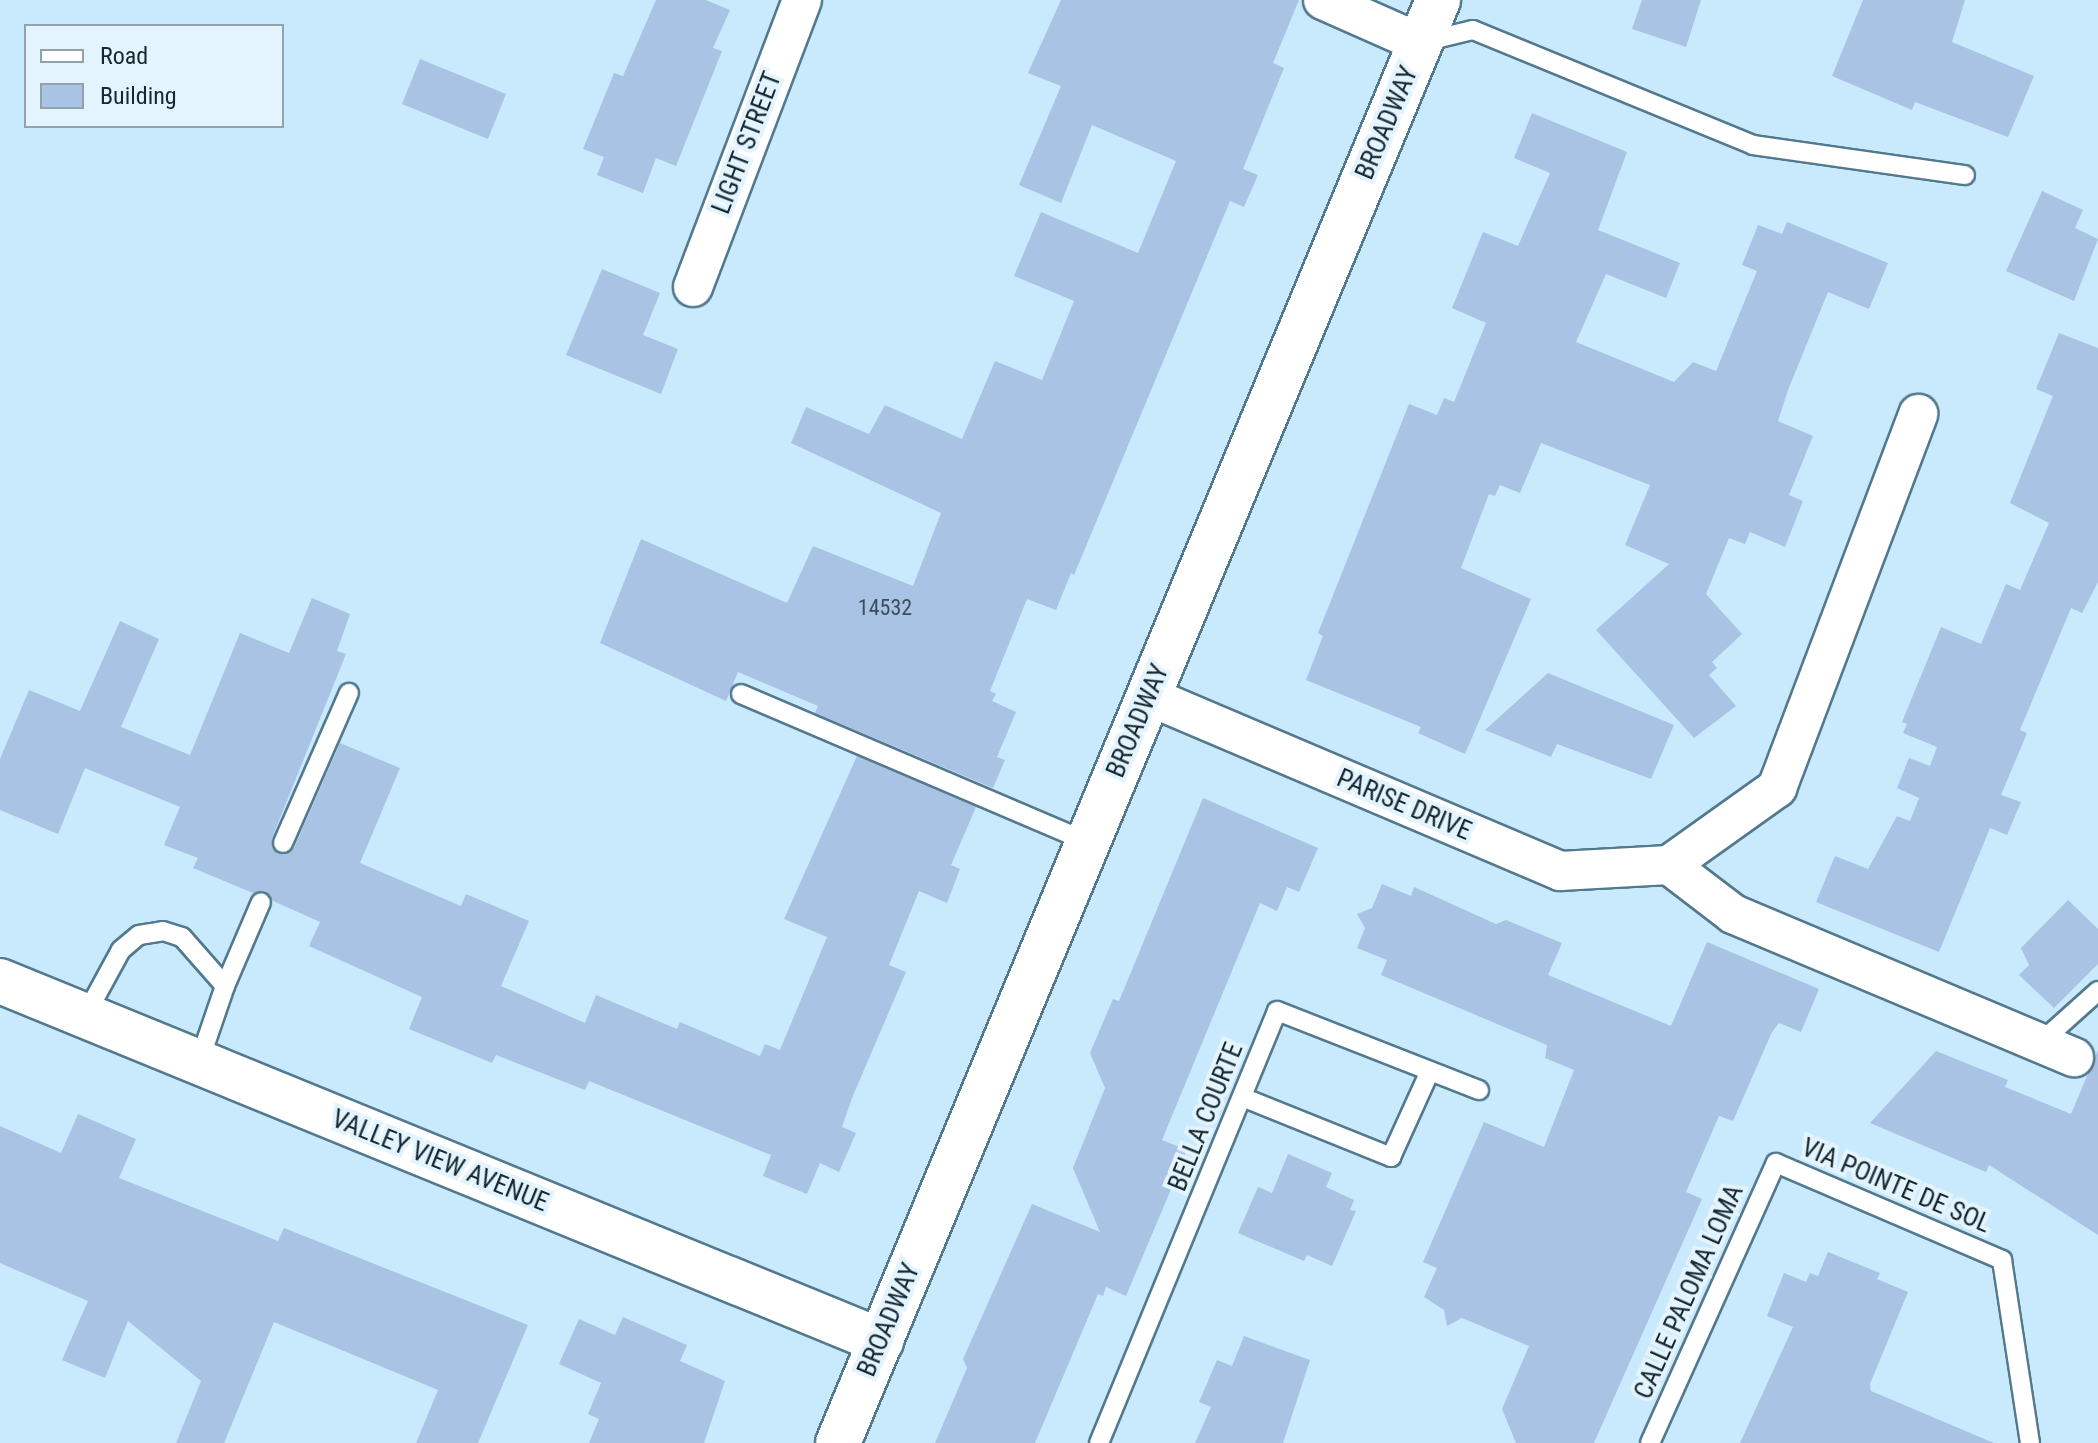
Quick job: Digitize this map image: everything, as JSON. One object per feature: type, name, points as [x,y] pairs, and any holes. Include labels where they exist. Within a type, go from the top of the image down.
[{"type":"street","name":"LIGHT STREET","points":[[693,287],[802,0]]},
{"type":"street","points":[[1323,0],[1420,43]]},
{"type":"street","name":"BROADWAY","points":[[838,1443],[1438,0]]},
{"type":"street","points":[[1918,414],[1777,788],[1669,865],[1733,914],[2057,1050]]},
{"type":"street","name":"PARISE DRIVE","points":[[1148,696],[1560,871],[1669,865]]},
{"type":"street","name":"VALLEY VIEW AVENUE","points":[[0,981],[881,1341]]},
{"type":"lane","points":[[1420,43],[1473,30],[1753,145],[1965,175]]},
{"type":"lane","points":[[283,843],[349,693]]},
{"type":"lane","points":[[741,694],[1088,842]]},
{"type":"lane","points":[[199,1062],[225,986],[261,902]]},
{"type":"lane","points":[[85,1016],[121,950],[139,935],[163,931],[182,937],[225,986]]},
{"type":"lane","points":[[2057,1050],[2098,991]]},
{"type":"lane","name":"BELLA COURTE","points":[[1099,1443],[1277,1011],[1479,1090]]},
{"type":"lane","points":[[1242,1097],[1391,1157],[1430,1071]]},
{"type":"lane","name":"CALLE PALOMA LOMA","points":[[1650,1443],[1776,1163]]},
{"type":"lane","name":"VIA POINTE DE SOL","points":[[1776,1163],[2002,1260],[2030,1443]]},
{"type":"building","points":[[656,0],[706,0],[730,10],[713,48],[722,51],[676,166],[656,158],[643,193],[597,175],[604,157],[583,149],[614,73],[623,76]]},
{"type":"building","points":[[1061,0],[1299,0],[1273,63],[1284,68],[1243,169],[1258,175],[1244,207],[1230,201],[1074,575],[1071,573],[1056,610],[1027,599],[990,691],[996,694],[992,701],[1016,712],[997,757],[1005,760],[993,788],[815,713],[818,706],[738,672],[726,701],[600,643],[641,539],[787,603],[813,546],[913,586],[941,513],[791,443],[806,407],[869,434],[885,405],[962,439],[995,361],[1042,380],[1074,301],[1014,276],[1041,212],[1138,253],[1176,161],[1092,125],[1061,203],[1019,185],[1061,86],[1028,73]]},
{"type":"building","points":[[1642,0],[1701,0],[1686,47],[1632,29]]},
{"type":"building","points":[[1863,0],[1965,0],[1952,42],[2034,76],[2008,137],[1915,102],[1912,110],[1832,76]]},
{"type":"building","points":[[420,59],[506,94],[488,139],[402,104]]},
{"type":"building","points":[[1532,113],[1627,152],[1598,230],[1680,263],[1666,298],[1606,274],[1576,342],[1674,382],[1693,362],[1716,371],[1757,271],[1742,265],[1758,225],[1782,234],[1787,222],[1888,263],[1869,309],[1828,292],[1778,421],[1813,436],[1789,495],[1803,501],[1785,547],[1750,532],[1745,544],[1729,538],[1706,594],[1742,634],[1712,662],[1717,668],[1709,675],[1736,706],[1694,738],[1596,630],[1669,564],[1625,545],[1650,485],[1541,443],[1520,493],[1500,485],[1495,496],[1489,494],[1461,568],[1531,599],[1465,754],[1418,733],[1421,727],[1306,680],[1323,636],[1318,633],[1409,404],[1437,415],[1444,398],[1454,402],[1486,323],[1452,308],[1483,232],[1518,246],[1550,173],[1514,158]]},
{"type":"building","points":[[2042,191],[2083,210],[2075,228],[2098,239],[2074,301],[2006,271]]},
{"type":"building","points":[[602,269],[660,293],[643,335],[678,349],[661,394],[566,355]]},
{"type":"building","points":[[2059,333],[2098,348],[2098,582],[2082,613],[2071,608],[2020,730],[2027,733],[2001,795],[2021,802],[2007,835],[1990,828],[1939,952],[1816,902],[1835,856],[1868,869],[1897,816],[1910,821],[1919,798],[1897,788],[1909,758],[1930,766],[1937,747],[1903,733],[1907,724],[1902,722],[1941,627],[1981,644],[2006,584],[2020,590],[2049,523],[2010,503],[2053,396],[2036,389]]},
{"type":"building","points":[[312,598],[350,614],[337,651],[346,654],[272,838],[273,849],[284,855],[294,848],[340,743],[400,768],[360,863],[461,906],[466,894],[529,921],[501,986],[585,1023],[596,995],[677,1029],[680,1022],[760,1056],[765,1044],[780,1050],[827,937],[784,919],[857,756],[976,807],[951,865],[960,869],[947,903],[919,891],[889,965],[906,972],[842,1127],[856,1133],[839,1172],[820,1163],[807,1194],[763,1176],[771,1155],[589,1081],[585,1090],[496,1055],[492,1063],[409,1029],[422,997],[309,946],[320,922],[273,901],[265,891],[253,893],[193,868],[198,858],[164,845],[180,807],[85,768],[58,834],[0,810],[0,759],[29,690],[80,711],[120,621],[159,639],[121,727],[190,755],[240,633],[289,653]]},
{"type":"building","points":[[1548,673],[1674,725],[1651,779],[1557,744],[1551,757],[1485,730]]},
{"type":"building","points":[[1203,798],[1318,848],[1299,892],[1287,887],[1277,911],[1260,903],[1162,1140],[1187,1150],[1169,1194],[1126,1296],[1106,1287],[1103,1296],[1098,1294],[1035,1443],[935,1443],[967,1368],[963,1359],[1032,1204],[1100,1232],[1073,1168],[1105,1088],[1090,1053],[1113,999],[1119,1001]]},
{"type":"building","points":[[1382,884],[1411,896],[1414,887],[1496,924],[1506,920],[1562,943],[1548,975],[1671,1026],[1707,942],[1819,989],[1801,1032],[1779,1023],[1772,1032],[1733,1121],[1719,1116],[1686,1192],[1702,1199],[1594,1443],[1516,1443],[1502,1409],[1529,1346],[1462,1318],[1447,1326],[1444,1310],[1424,1297],[1437,1268],[1423,1262],[1484,1122],[1544,1147],[1574,1070],[1545,1058],[1547,1045],[1381,975],[1387,960],[1357,948],[1365,928],[1357,914],[1372,908]]},
{"type":"building","points":[[2068,900],[2098,929],[2098,964],[2054,1008],[2019,975],[2029,965],[2021,948]]},
{"type":"building","points":[[2098,1050],[2098,1235],[1989,1165],[1986,1172],[1870,1123],[1936,1051],[2008,1080],[2005,1087],[2071,1114]]},
{"type":"building","points":[[78,1114],[136,1139],[119,1178],[278,1241],[284,1228],[528,1325],[478,1443],[416,1443],[438,1390],[274,1322],[224,1443],[176,1443],[201,1381],[128,1321],[105,1378],[62,1360],[88,1301],[0,1263],[0,1126],[61,1153]]},
{"type":"building","points":[[1288,1154],[1332,1173],[1326,1187],[1354,1200],[1350,1210],[1356,1211],[1332,1266],[1307,1255],[1304,1261],[1238,1233],[1258,1187],[1272,1193]]},
{"type":"building","points":[[1828,1252],[1880,1273],[1877,1279],[1908,1292],[1870,1384],[1871,1391],[1994,1443],[1740,1443],[1793,1327],[1767,1316],[1784,1273],[1806,1282],[1810,1273],[1818,1276]]},
{"type":"building","points":[[623,1317],[687,1345],[680,1361],[725,1381],[704,1443],[589,1443],[599,1419],[588,1414],[601,1383],[559,1364],[579,1319],[615,1335]]},
{"type":"building","points":[[1244,1336],[1310,1360],[1283,1443],[1195,1443],[1211,1407],[1199,1402],[1217,1360],[1232,1366]]}]
